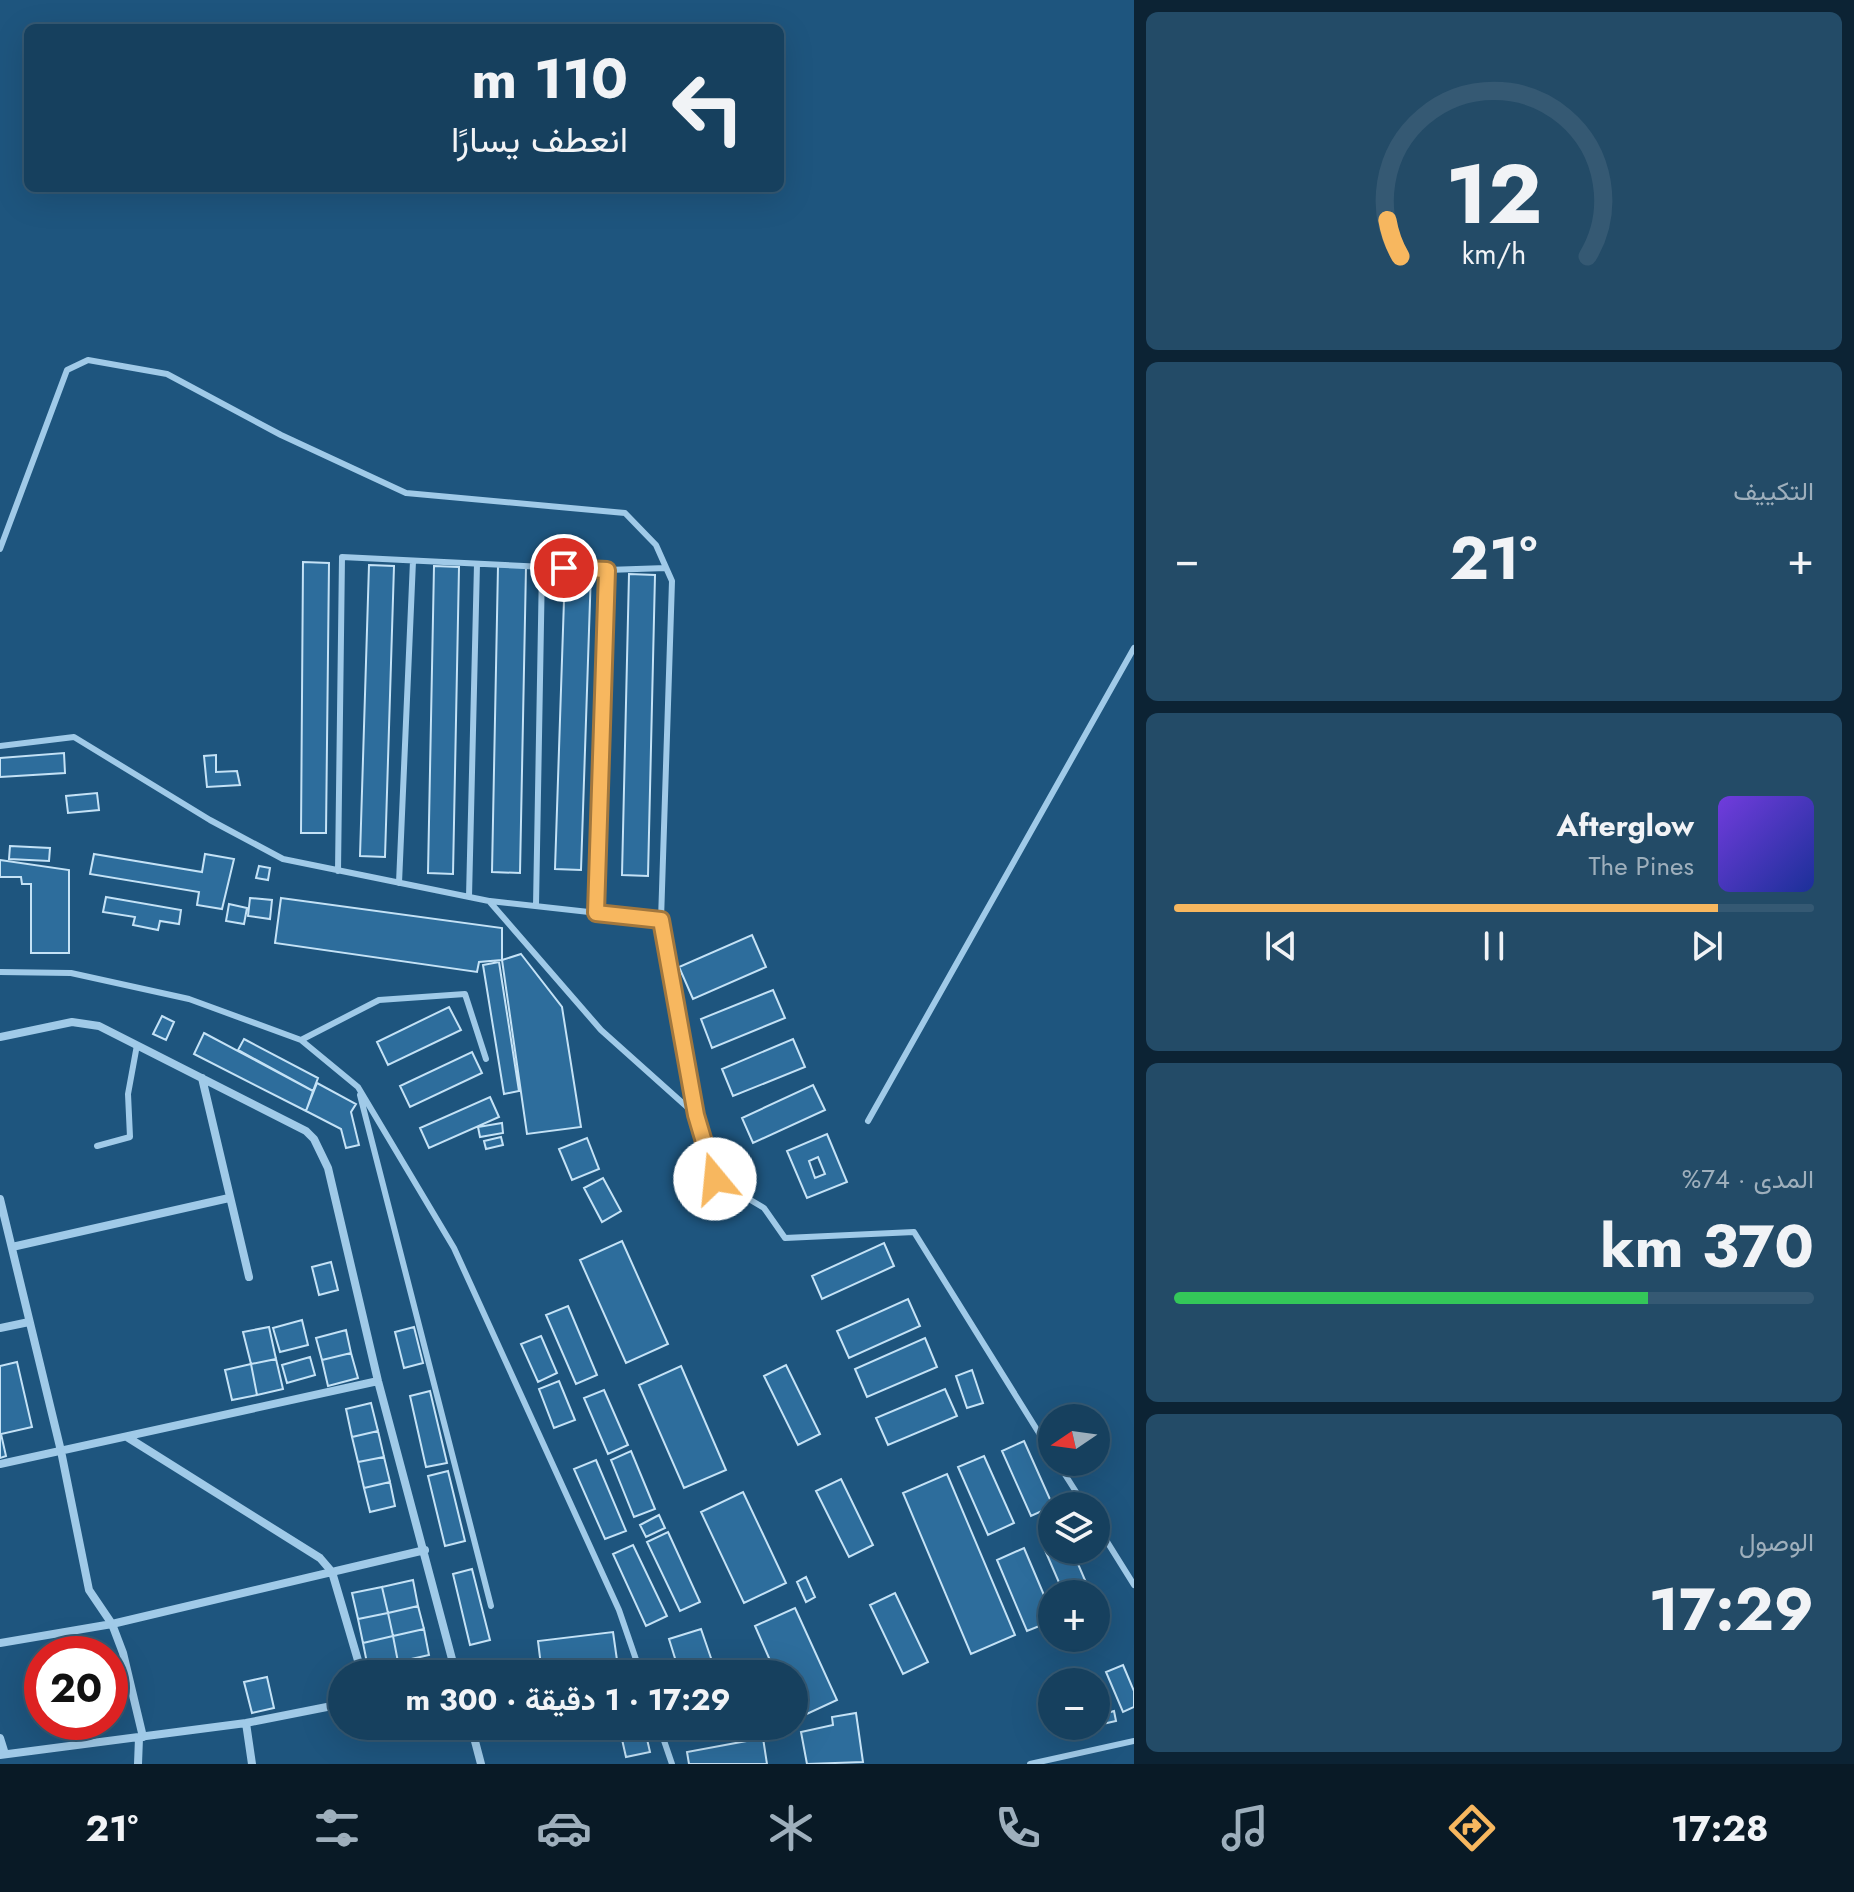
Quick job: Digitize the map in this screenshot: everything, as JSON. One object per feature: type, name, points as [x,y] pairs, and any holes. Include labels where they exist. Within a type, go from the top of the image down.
[{"type":"street","points":[[0,1037],[46,1026],[86,1022],[202,1078],[314,1139],[328,1168],[378,1381],[452,1660]]},
{"type":"street","points":[[202,1078],[249,1277]]},
{"type":"street","points":[[12,1247],[229,1198]]},
{"type":"street","points":[[0,1199],[61,1451],[89,1590],[112,1624],[123,1653],[141,1737],[138,1764]]},
{"type":"street","points":[[0,1328],[29,1322]]},
{"type":"street","points":[[0,1464],[378,1381]]},
{"type":"street","points":[[126,1436],[300,1544],[332,1572],[358,1660]]},
{"type":"street","points":[[0,1643],[112,1624],[425,1550]]},
{"type":"street","points":[[0,1738],[2,1754],[246,1723],[328,1707]]},
{"type":"street","points":[[246,1723],[252,1764]]},
{"type":"street","points":[[475,1740],[481,1764]]},
{"type":"lane","points":[[0,549],[67,370],[88,360],[167,374],[281,435],[406,493],[625,513],[656,545],[672,581],[661,920],[696,1115],[715,1179],[764,1208],[785,1238],[914,1232],[1038,1431]]},
{"type":"lane","points":[[338,871],[342,557],[607,570],[666,568]]},
{"type":"lane","points":[[399,883],[413,561]]},
{"type":"lane","points":[[469,897],[477,564]]},
{"type":"lane","points":[[536,906],[542,567]]},
{"type":"lane","points":[[596,913],[607,570]]},
{"type":"lane","points":[[868,1121],[1134,648]]},
{"type":"lane","points":[[0,746],[74,737],[283,859],[489,901],[661,920]]},
{"type":"lane","points":[[489,901],[601,1030],[696,1115]]},
{"type":"lane","points":[[0,972],[71,973],[189,999],[301,1040],[358,1087],[454,1248],[619,1610],[636,1660]]},
{"type":"lane","points":[[301,1040],[379,1000],[465,994],[486,1059]]},
{"type":"lane","points":[[97,1146],[130,1137],[128,1094],[137,1045]]},
{"type":"lane","points":[[358,1087],[491,1606]]},
{"type":"lane","points":[[1110,1546],[1134,1585]]},
{"type":"lane","points":[[664,1740],[672,1764]]},
{"type":"lane","points":[[1030,1764],[1134,1741]]},
{"type":"building","points":[[303,562],[329,563],[326,833],[301,833]]},
{"type":"building","points":[[369,565],[394,566],[385,857],[360,856]]},
{"type":"building","points":[[434,566],[459,567],[453,874],[428,873]]},
{"type":"building","points":[[498,566],[526,567],[520,873],[492,872]]},
{"type":"building","points":[[565,570],[591,571],[581,870],[555,869]]},
{"type":"building","points":[[629,574],[655,575],[648,876],[622,875]]},
{"type":"building","points":[[64,753],[65,773],[0,777],[0,758]]},
{"type":"building","points":[[216,755],[216,772],[237,771],[240,785],[207,787],[204,756]]},
{"type":"building","points":[[97,793],[99,810],[68,813],[66,796]]},
{"type":"building","points":[[10,846],[50,848],[49,861],[9,859]]},
{"type":"building","points":[[94,854],[202,872],[205,854],[234,859],[222,909],[197,905],[199,892],[90,874]]},
{"type":"building","points":[[0,860],[69,870],[69,953],[31,953],[31,884],[22,884],[21,877],[0,877]]},
{"type":"building","points":[[259,866],[270,868],[268,880],[256,878]]},
{"type":"building","points":[[106,897],[181,910],[179,924],[160,921],[158,930],[133,925],[135,917],[103,912]]},
{"type":"building","points":[[250,898],[272,900],[270,919],[248,916]]},
{"type":"building","points":[[281,898],[502,928],[502,960],[479,962],[477,972],[275,943]]},
{"type":"building","points":[[229,904],[247,908],[244,924],[226,921]]},
{"type":"building","points":[[752,935],[766,967],[693,999],[679,967]]},
{"type":"building","points":[[521,954],[562,1007],[581,1127],[527,1134],[502,960]]},
{"type":"building","points":[[499,962],[519,1091],[504,1094],[483,965]]},
{"type":"building","points":[[773,990],[785,1018],[712,1048],[701,1019]]},
{"type":"building","points":[[449,1007],[461,1030],[388,1065],[377,1042]]},
{"type":"building","points":[[162,1016],[174,1022],[166,1040],[153,1034]]},
{"type":"building","points":[[204,1033],[313,1091],[306,1111],[194,1054]]},
{"type":"building","points":[[244,1039],[318,1078],[313,1091],[238,1050]]},
{"type":"building","points":[[793,1039],[805,1067],[733,1096],[722,1069]]},
{"type":"building","points":[[472,1052],[482,1073],[410,1107],[400,1086]]},
{"type":"building","points":[[317,1083],[356,1104],[351,1112],[359,1145],[346,1148],[341,1129],[306,1111]]},
{"type":"building","points":[[813,1085],[825,1110],[753,1143],[742,1118]]},
{"type":"building","points":[[490,1097],[499,1117],[429,1148],[420,1128]]},
{"type":"building","points":[[502,1123],[503,1133],[480,1137],[478,1127]]},
{"type":"building","points":[[827,1134],[847,1182],[807,1198],[787,1151]],"holes":[[[818,1157],[825,1174],[815,1178],[809,1161]]]},
{"type":"building","points":[[501,1137],[503,1145],[486,1149],[484,1141]]},
{"type":"building","points":[[587,1138],[599,1169],[572,1180],[559,1149]]},
{"type":"building","points":[[603,1178],[621,1211],[602,1222],[584,1188]]},
{"type":"building","points":[[622,1241],[668,1344],[626,1363],[580,1260]]},
{"type":"building","points":[[884,1243],[894,1266],[822,1299],[812,1276]]},
{"type":"building","points":[[331,1262],[338,1290],[319,1295],[312,1267]]},
{"type":"building","points":[[908,1299],[920,1326],[849,1358],[837,1331]]},
{"type":"building","points":[[568,1306],[597,1375],[576,1384],[546,1315]]},
{"type":"building","points":[[302,1320],[308,1345],[280,1352],[273,1328]]},
{"type":"building","points":[[269,1327],[276,1359],[251,1364],[243,1332]]},
{"type":"building","points":[[414,1327],[423,1363],[404,1368],[395,1332]]},
{"type":"building","points":[[346,1330],[351,1353],[322,1360],[316,1338]]},
{"type":"building","points":[[541,1336],[557,1373],[538,1382],[521,1344]]},
{"type":"building","points":[[925,1338],[937,1367],[867,1397],[855,1369]]},
{"type":"building","points":[[351,1353],[358,1378],[328,1386],[322,1360]]},
{"type":"building","points":[[310,1357],[315,1375],[287,1383],[282,1365]]},
{"type":"building","points":[[276,1359],[283,1389],[257,1395],[251,1364]]},
{"type":"building","points":[[17,1362],[32,1427],[1,1434],[6,1456],[0,1458],[0,1366]]},
{"type":"building","points":[[251,1364],[257,1395],[232,1400],[225,1370]]},
{"type":"building","points":[[786,1365],[820,1434],[798,1445],[764,1376]]},
{"type":"building","points":[[681,1366],[726,1470],[684,1488],[639,1385]]},
{"type":"building","points":[[972,1370],[983,1403],[967,1408],[956,1376]]},
{"type":"building","points":[[559,1381],[575,1420],[554,1428],[539,1389]]},
{"type":"building","points":[[945,1389],[957,1416],[888,1445],[876,1418]]},
{"type":"building","points":[[604,1390],[628,1445],[608,1454],[584,1398]]},
{"type":"building","points":[[430,1391],[447,1463],[426,1467],[410,1396]]},
{"type":"building","points":[[371,1403],[378,1431],[352,1437],[346,1409]]},
{"type":"building","points":[[378,1431],[384,1457],[358,1462],[352,1437]]},
{"type":"building","points":[[1024,1441],[1047,1492],[1038,1492],[1038,1513],[1031,1516],[1002,1451]]},
{"type":"building","points":[[631,1451],[655,1509],[634,1517],[611,1460]]},
{"type":"building","points":[[984,1456],[1014,1523],[988,1535],[958,1467]]},
{"type":"building","points":[[384,1457],[390,1482],[364,1488],[358,1462]]},
{"type":"building","points":[[596,1460],[626,1531],[605,1539],[574,1469]]},
{"type":"building","points":[[448,1471],[465,1541],[445,1546],[428,1476]]},
{"type":"building","points":[[947,1474],[1015,1635],[971,1654],[903,1493]]},
{"type":"building","points":[[841,1479],[873,1545],[849,1557],[816,1491]]},
{"type":"building","points":[[390,1482],[395,1506],[370,1512],[364,1488]]},
{"type":"building","points":[[743,1492],[786,1583],[744,1603],[701,1512]]},
{"type":"building","points":[[659,1515],[665,1528],[646,1537],[640,1525]]},
{"type":"building","points":[[668,1532],[700,1602],[680,1611],[647,1542]]},
{"type":"building","points":[[633,1545],[667,1616],[646,1626],[613,1554]]},
{"type":"building","points":[[1024,1548],[1038,1581],[1038,1627],[1027,1631],[997,1560]]},
{"type":"building","points":[[1051,1564],[1078,1564],[1085,1580],[1058,1580]]},
{"type":"building","points":[[472,1569],[490,1640],[470,1645],[453,1574]]},
{"type":"building","points":[[806,1577],[815,1597],[806,1602],[797,1582]]},
{"type":"building","points":[[413,1580],[418,1606],[388,1613],[382,1587]]},
{"type":"building","points":[[382,1587],[388,1613],[358,1619],[352,1593]]},
{"type":"building","points":[[895,1593],[928,1662],[903,1674],[870,1605]]},
{"type":"building","points":[[418,1606],[424,1629],[393,1636],[388,1613]]},
{"type":"building","points":[[795,1608],[837,1700],[808,1713],[808,1660],[770,1660],[755,1626]]},
{"type":"building","points":[[388,1613],[393,1636],[363,1643],[358,1619]]},
{"type":"building","points":[[424,1629],[429,1655],[398,1660],[393,1636]]},
{"type":"building","points":[[701,1629],[712,1660],[676,1660],[669,1639]]},
{"type":"building","points":[[613,1632],[617,1660],[540,1660],[538,1641]]},
{"type":"building","points":[[393,1636],[398,1660],[366,1660],[363,1643]]},
{"type":"building","points":[[1123,1665],[1134,1691],[1134,1707],[1123,1712],[1110,1681],[1110,1670]]},
{"type":"building","points":[[267,1677],[274,1708],[252,1713],[244,1682]]},
{"type":"building","points":[[1114,1711],[1116,1721],[1110,1722],[1110,1712]]},
{"type":"building","points":[[856,1713],[863,1762],[807,1764],[802,1740],[808,1740],[808,1730],[833,1725],[832,1717]]},
{"type":"building","points":[[622,1740],[647,1740],[650,1752],[626,1757]]},
{"type":"building","points":[[763,1740],[767,1764],[689,1764],[687,1752]]},
{"type":"route","points":[[564,568],[607,570],[596,913],[661,920],[696,1115],[715,1179]]}]
